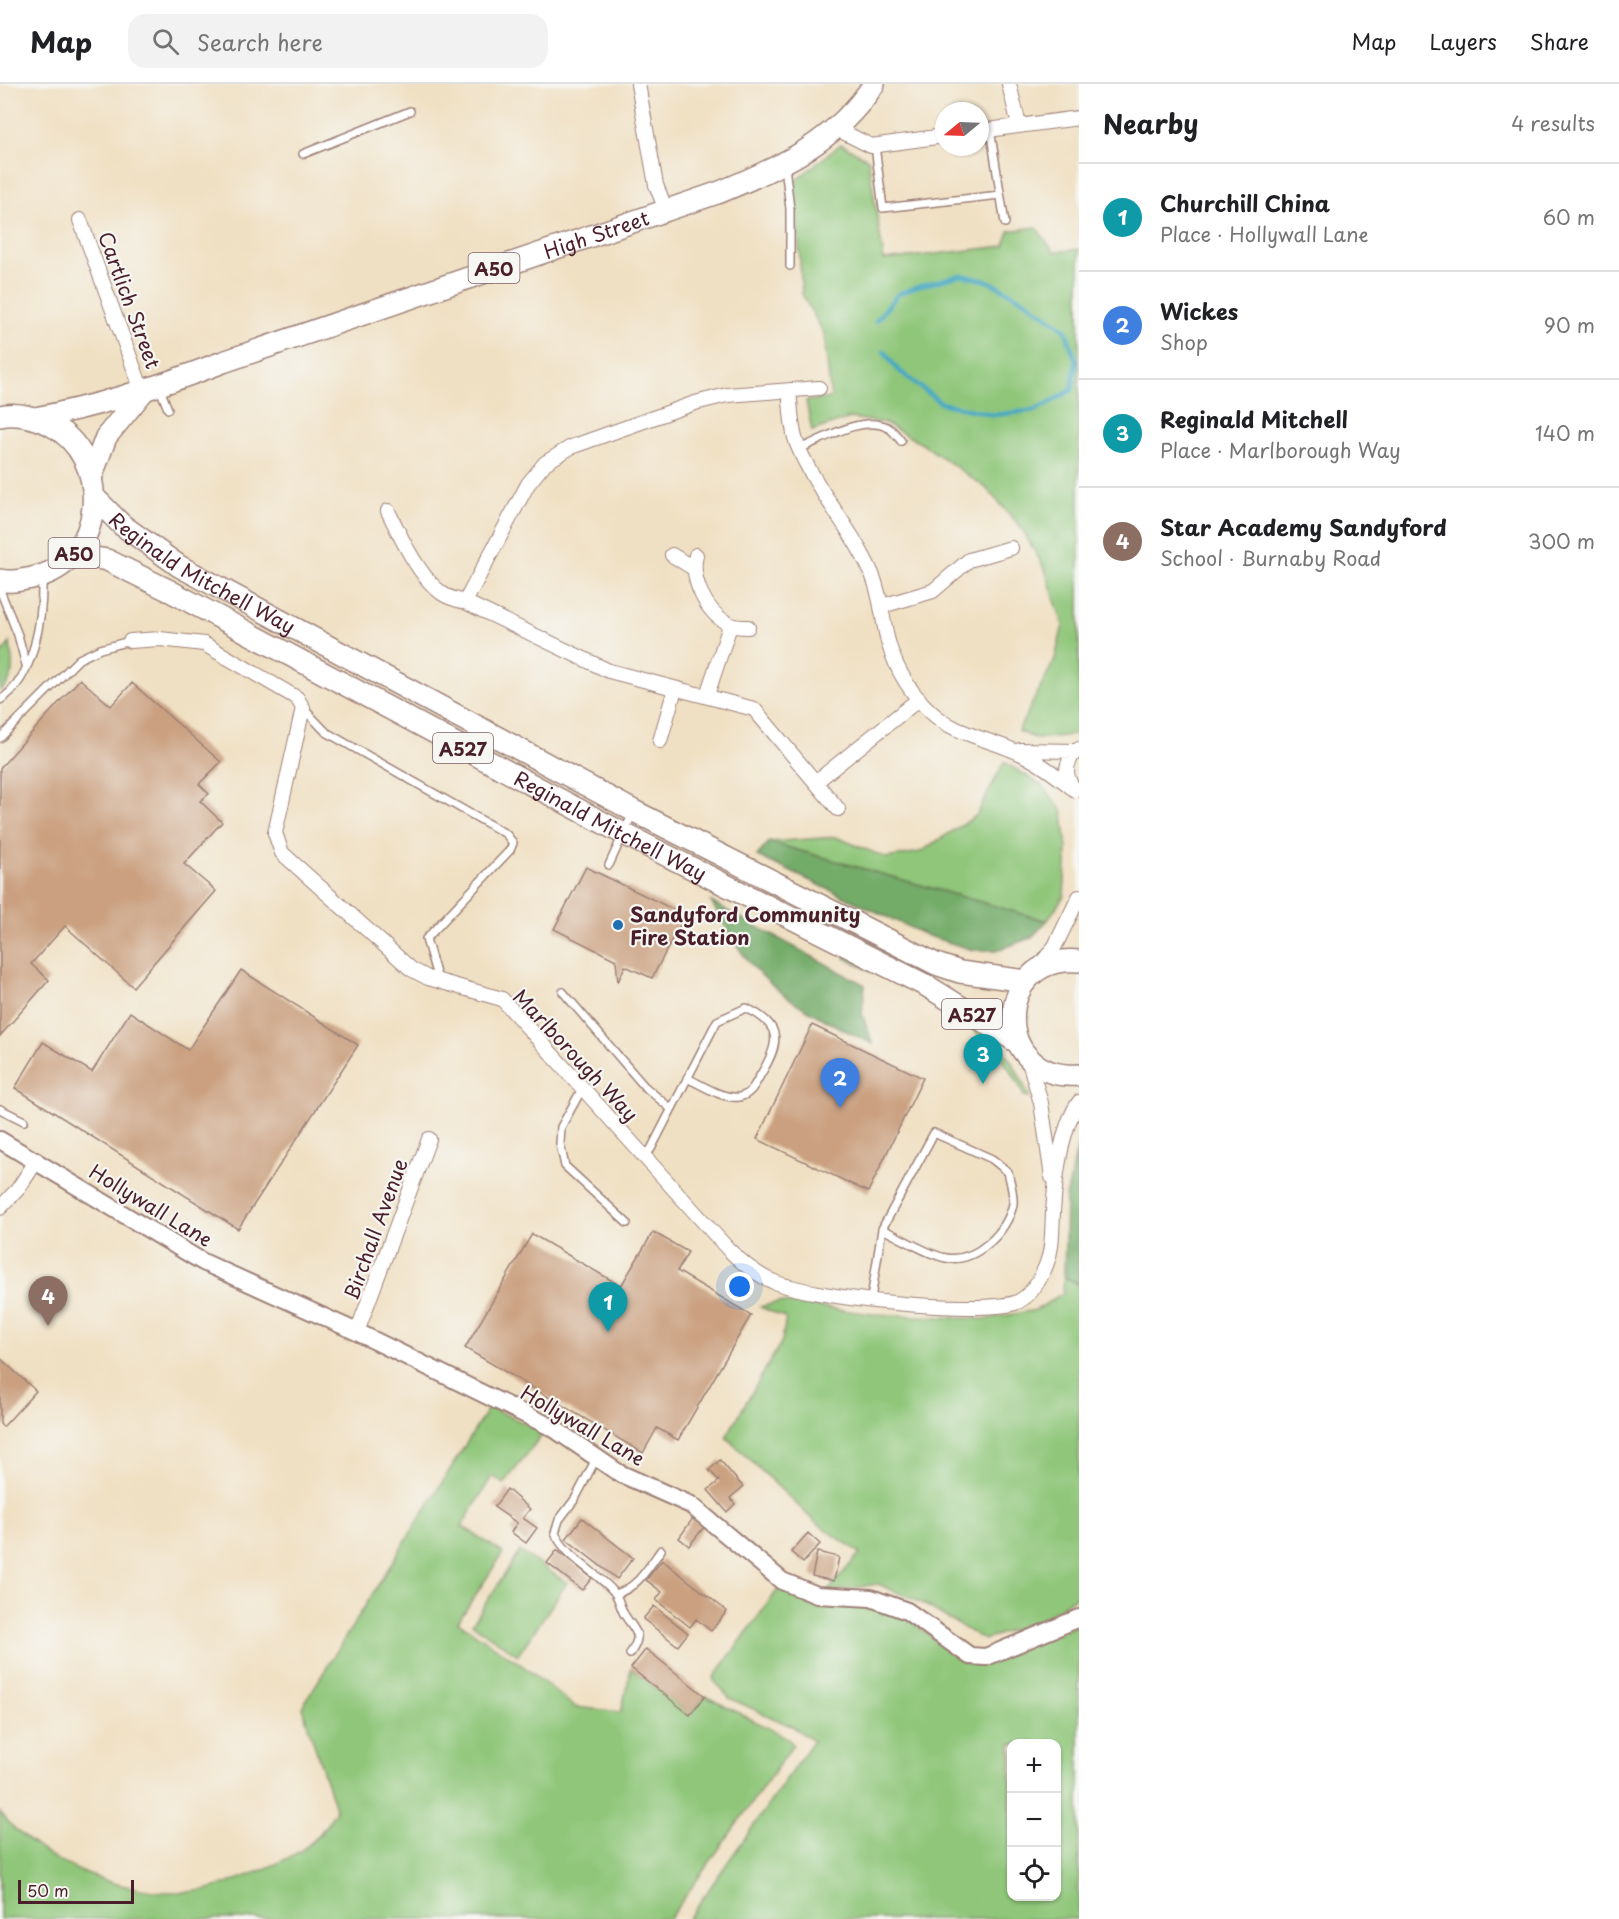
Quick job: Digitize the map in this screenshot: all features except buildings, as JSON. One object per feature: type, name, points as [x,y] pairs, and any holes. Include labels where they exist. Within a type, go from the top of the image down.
[{"type":"main road","name":"A50","points":[[837,129],[857,109],[874,84]]},
{"type":"main road","name":"High Street","points":[[18,416],[88,408],[151,389],[720,192],[798,157],[837,129]]},
{"type":"main road","name":"A50","points":[[92,475],[106,437],[151,389]]},
{"type":"main road","points":[[0,398],[18,416]]},
{"type":"main road","name":"A50","points":[[0,580],[14,581],[42,575],[73,554],[90,525],[95,498],[92,475],[74,442],[60,430],[18,416]]},
{"type":"main road","name":"Reginald Mitchell Way","points":[[95,498],[122,525],[178,566],[634,811],[936,963],[960,972],[1030,976]]},
{"type":"main road","name":"Reginald Mitchell Way","points":[[73,554],[107,560],[173,592],[624,834],[927,987],[1023,1050],[1052,1073],[1079,1075]]},
{"type":"main road","points":[[1023,1050],[1013,1029],[1013,1010],[1030,976],[1052,963],[1079,961]]},
{"type":"street","points":[[638,84],[656,185],[666,210]]},
{"type":"street","points":[[1009,84],[1019,125]]},
{"type":"street","points":[[989,129],[1079,118]]},
{"type":"street","points":[[837,129],[861,142],[875,146],[935,137]]},
{"type":"street","name":"Cartlich Street","points":[[80,220],[151,389]]},
{"type":"street","points":[[465,602],[528,484],[545,463],[571,447],[695,403],[728,395],[819,388]]},
{"type":"street","points":[[789,390],[800,449],[829,504],[857,543],[873,577],[882,606],[888,644],[898,668],[919,699],[933,714],[952,727],[1012,749],[1056,775],[1077,791]]},
{"type":"street","points":[[388,512],[402,540],[427,579],[443,594],[465,602],[609,672],[707,695],[754,709],[817,781],[838,809]]},
{"type":"street","points":[[882,606],[933,591],[969,560],[1011,548]]},
{"type":"street","points":[[672,555],[695,561],[709,610],[730,626],[748,627]]},
{"type":"street","points":[[707,695],[730,626]]},
{"type":"street","points":[[130,641],[160,639],[204,644],[279,686],[297,698],[303,708]]},
{"type":"street","points":[[660,741],[675,688]]},
{"type":"street","points":[[817,781],[919,699]]},
{"type":"street","name":"Marlborough Way","points":[[303,708],[275,833],[276,842],[282,853],[411,969],[438,981],[502,999],[643,1157],[744,1265],[771,1281],[798,1290],[871,1299],[971,1307],[1016,1302],[1029,1294],[1045,1269],[1051,1248],[1054,1194],[1063,1144],[1074,1108],[1079,1102]]},
{"type":"street","points":[[1012,749],[1048,753],[1078,750]]},
{"type":"street","points":[[1077,791],[1067,775],[1070,759],[1078,750]]},
{"type":"street","points":[[1030,976],[1055,946],[1079,897]]},
{"type":"street","name":"Marlborough Way","points":[[1023,1050],[1046,1130],[1054,1194]]},
{"type":"street","name":"Birchall Avenue","points":[[357,1332],[429,1139]]},
{"type":"street","name":"Hollywall Lane","points":[[0,1140],[203,1262],[357,1332],[553,1428],[619,1473],[691,1505],[782,1581],[817,1595],[871,1598],[908,1611],[970,1656],[986,1657],[1079,1618]]},
{"type":"street","points":[[0,1208],[18,1189],[37,1161]]},
{"type":"lane","points":[[303,154],[410,111]]},
{"type":"lane","points":[[875,146],[883,208],[1000,195]]},
{"type":"lane","points":[[989,147],[1005,222]]},
{"type":"lane","points":[[785,164],[790,209],[790,266]]},
{"type":"lane","points":[[151,389],[168,409]]},
{"type":"lane","points":[[800,449],[858,425],[877,424],[890,428],[901,441]]},
{"type":"lane","points":[[0,700],[20,682],[26,665],[43,613],[42,575]]},
{"type":"lane","points":[[0,590],[26,665]]},
{"type":"lane","points":[[0,738],[79,659],[100,649],[130,641]]},
{"type":"lane","points":[[303,708],[326,732],[506,834],[513,843],[510,850],[426,939],[438,981]]},
{"type":"lane","points":[[609,865],[634,811]]},
{"type":"lane","points":[[563,992],[644,1086],[670,1108]]},
{"type":"lane","points":[[643,1157],[651,1149],[670,1108],[717,1021],[746,1008],[761,1014],[772,1026],[776,1039],[773,1055],[749,1093],[739,1097],[726,1096],[687,1078]]},
{"type":"lane","points":[[582,1089],[561,1127],[560,1144],[565,1166],[627,1223]]},
{"type":"lane","points":[[0,1109],[24,1121]]},
{"type":"lane","points":[[871,1299],[882,1229],[934,1133],[992,1159],[1008,1172],[1013,1202],[1006,1227],[988,1244],[966,1256],[946,1259],[882,1229]]},
{"type":"lane","points":[[597,1458],[575,1499],[559,1520],[555,1533],[561,1546],[616,1594],[623,1612],[638,1634],[638,1641],[630,1654]]},
{"type":"lane","points":[[616,1594],[638,1582],[661,1550]]},
{"type":"green space","points":[[841,144],[868,159],[884,260],[1004,246],[1009,231],[1036,227],[1054,252],[1079,249],[1079,734],[1037,739],[1018,731],[1055,659],[1063,625],[1045,569],[1020,526],[986,488],[924,445],[885,423],[850,418],[812,431],[806,401],[831,398],[824,334],[802,294],[795,181]]},
{"type":"green space","points":[[10,643],[11,675],[0,691],[0,655]]},
{"type":"green space","points":[[1004,762],[1043,786],[1063,812],[1067,849],[1064,896],[1047,921],[769,842],[836,837],[887,858],[920,852],[976,816]]},
{"type":"green space","points":[[769,842],[1047,921],[1032,937],[999,950],[973,950],[928,936],[757,856]]},
{"type":"green space","points":[[711,902],[865,985],[862,1014],[873,1044],[815,1015],[775,988],[748,960]]},
{"type":"green space","points":[[846,955],[936,1000],[979,1028],[1011,1061],[1030,1098],[1024,1096],[1010,1070],[992,1048],[971,1029],[923,997],[845,958]]},
{"type":"green space","points":[[1079,1140],[1079,1284],[1064,1277],[1066,1197]]},
{"type":"green space","points":[[1064,1277],[1079,1284],[1079,1594],[1045,1618],[984,1640],[922,1603],[878,1584],[827,1592],[860,1553],[815,1522],[726,1437],[782,1341],[786,1318],[760,1307],[779,1302],[873,1314],[985,1319],[1036,1310],[1063,1293]]},
{"type":"green space","points":[[489,1407],[544,1432],[504,1484],[492,1476],[462,1526],[503,1553],[458,1622],[518,1662],[575,1707],[621,1712],[631,1668],[690,1715],[705,1696],[788,1738],[793,1745],[669,1919],[0,1919],[0,1812],[17,1831],[63,1863],[116,1884],[144,1890],[197,1891],[222,1885],[291,1856],[317,1837],[336,1811],[302,1707]]},
{"type":"green space","points":[[520,1551],[567,1583],[518,1655],[472,1624]]},
{"type":"green space","points":[[779,1588],[804,1600],[868,1607],[894,1613],[915,1624],[955,1657],[971,1664],[992,1661],[1079,1624],[1079,1919],[688,1919],[813,1741],[793,1727],[729,1698],[713,1679]]},
{"type":"waterway","points":[[876,321],[898,294],[961,275],[988,281],[1027,302],[1065,329],[1076,361],[1072,390],[1036,410],[994,415],[941,403],[897,369],[884,351]]},
{"type":"place","name":"Sandyford Community Fire Station","points":[[618,925]]},
{"type":"place","name":"Reginald Mitchell","points":[[983,1084]]},
{"type":"place","name":"Wickes","points":[[840,1108]]},
{"type":"place","name":"Star Academy Sandyford","points":[[48,1326]]},
{"type":"place","name":"Churchill China","points":[[608,1332]]}]
